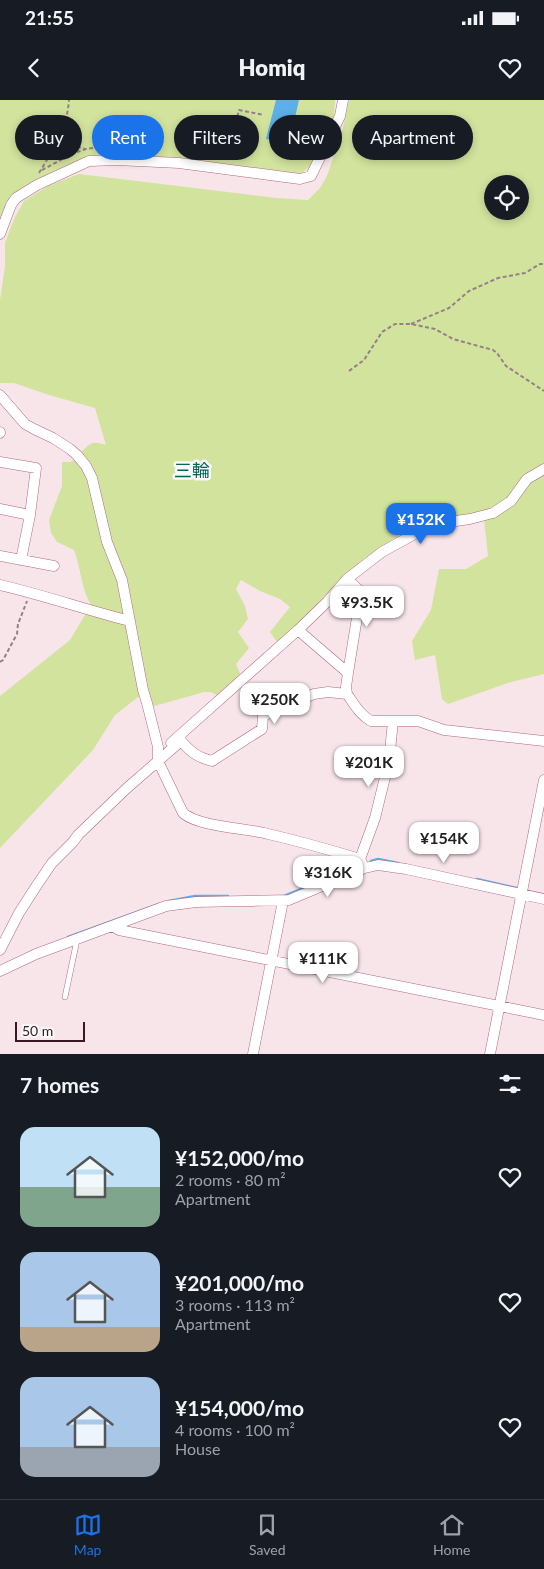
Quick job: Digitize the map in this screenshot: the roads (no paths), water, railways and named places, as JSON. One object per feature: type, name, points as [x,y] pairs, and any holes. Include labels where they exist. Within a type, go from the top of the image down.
[{"type":"street","points":[[0,234],[11,205],[16,198],[41,183],[89,161],[171,162],[300,179],[311,176],[340,116],[342,100]]},
{"type":"street","points":[[0,395],[25,424],[54,438],[70,449],[78,455],[86,466],[94,486],[107,542],[122,580],[143,690],[148,703],[158,747],[158,761],[186,816],[221,825],[266,833],[363,864],[406,869],[523,891],[544,899]]},
{"type":"street","points":[[0,462],[36,468],[21,560]]},
{"type":"street","points":[[158,761],[163,750],[298,630],[327,602],[347,579],[362,567],[382,552],[420,531],[442,522],[470,519],[493,513],[511,502],[526,479],[544,469]]},
{"type":"street","points":[[0,509],[30,514]]},
{"type":"street","points":[[0,556],[54,566]]},
{"type":"street","points":[[362,567],[358,580],[360,599],[346,687],[347,694],[366,718],[371,721],[418,721],[444,730],[544,741]]},
{"type":"street","points":[[347,579],[360,591]]},
{"type":"street","points":[[0,585],[130,621]]},
{"type":"street","points":[[298,630],[348,673]]},
{"type":"street","points":[[0,950],[18,913],[52,863],[78,835],[181,741],[198,757],[212,760],[262,729],[263,716],[270,712],[314,694],[328,692],[347,694]]},
{"type":"street","points":[[0,971],[36,954],[166,906],[196,902],[283,902],[363,864],[386,771],[393,721]]},
{"type":"street","points":[[490,1054],[544,780]]},
{"type":"street","points":[[253,1054],[283,902]]},
{"type":"street","points":[[112,926],[119,930],[544,1015]]},
{"type":"lane","points":[[65,997],[77,939]]},
{"type":"water","points":[[276,100],[299,100],[296,115],[272,115]]},
{"type":"water","points":[[269,127],[269,140],[266,139]]},
{"type":"waterway","points":[[371,861],[378,859],[398,863]]},
{"type":"waterway","points":[[477,879],[521,889]]},
{"type":"waterway","points":[[284,896],[323,880]]},
{"type":"waterway","points":[[169,901],[195,896],[228,896]]},
{"type":"waterway","points":[[68,937],[159,904]]},
{"type":"district","name":"三輪","points":[[192,471]]}]
